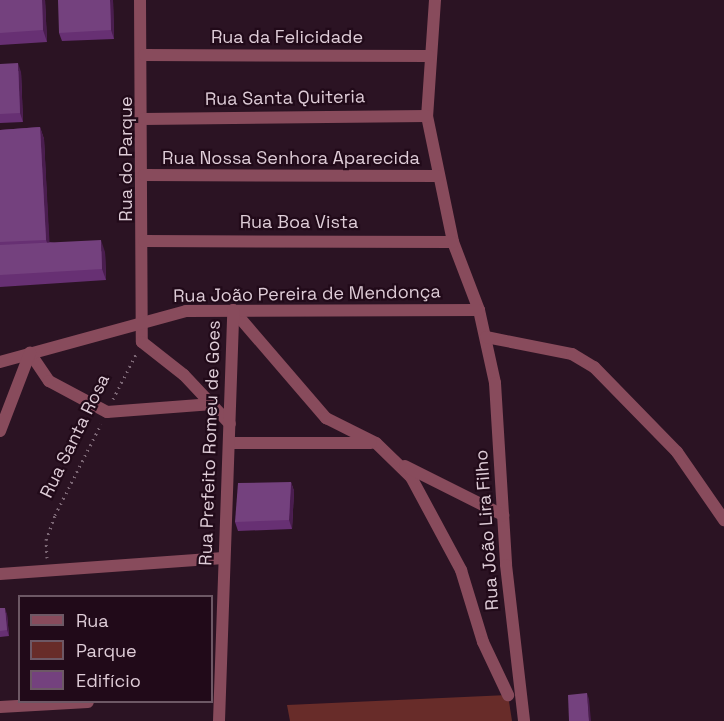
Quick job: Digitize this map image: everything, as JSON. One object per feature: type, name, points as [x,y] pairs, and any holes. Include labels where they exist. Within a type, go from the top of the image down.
[{"type":"street","name":"Rua do Parque","points":[[140,0],[144,55],[143,319]]},
{"type":"street","name":"Rua João Lira Filho","points":[[435,0],[429,56],[427,116],[453,242],[478,310],[495,383],[503,515],[524,721]]},
{"type":"street","name":"Rua da Felicidade","points":[[144,55],[429,56]]},
{"type":"street","name":"Rua Santa Quiteria","points":[[143,119],[427,116]]},
{"type":"street","name":"Rua Nossa Senhora Aparecida","points":[[144,175],[438,176]]},
{"type":"street","name":"Rua Boa Vista","points":[[144,242],[453,242]]},
{"type":"street","name":"Rua João Pereira de Mendonça","points":[[0,362],[143,319],[233,310],[478,310]]},
{"type":"street","points":[[233,310],[326,418],[376,444],[411,477],[461,570],[483,642],[508,695]]},
{"type":"street","name":"Rua Prefeito Romeu de Goes","points":[[219,721],[215,692],[230,423],[233,310]]},
{"type":"street","points":[[143,319],[142,342],[213,404],[230,423]]},
{"type":"street","points":[[486,337],[572,354],[594,367],[677,452],[724,520]]},
{"type":"street","points":[[30,353],[49,381],[107,412],[213,404]]},
{"type":"street","points":[[0,431],[30,353]]},
{"type":"street","points":[[229,442],[376,444]]},
{"type":"street","points":[[393,460],[503,515]]},
{"type":"street","points":[[0,574],[223,558]]},
{"type":"street","points":[[0,707],[70,703]]},
{"type":"path","name":"Rua Santa Rosa","points":[[48,572],[46,540],[142,342]]},
{"type":"green space","points":[[508,695],[512,721],[290,721],[287,705]]},
{"type":"building","points":[[0,0],[42,0],[43,30],[0,33]]},
{"type":"building","points":[[58,0],[110,0],[111,30],[59,33]]},
{"type":"building","points":[[18,63],[20,113],[0,114],[0,64]]},
{"type":"building","points":[[40,127],[46,240],[0,242],[0,130]]},
{"type":"building","points":[[101,240],[102,269],[0,275],[0,245]]},
{"type":"building","points":[[291,482],[289,520],[235,522],[238,483]]},
{"type":"building","points":[[0,608],[5,608],[7,630],[0,631]]},
{"type":"building","points":[[587,693],[589,721],[569,721],[568,695]]}]
